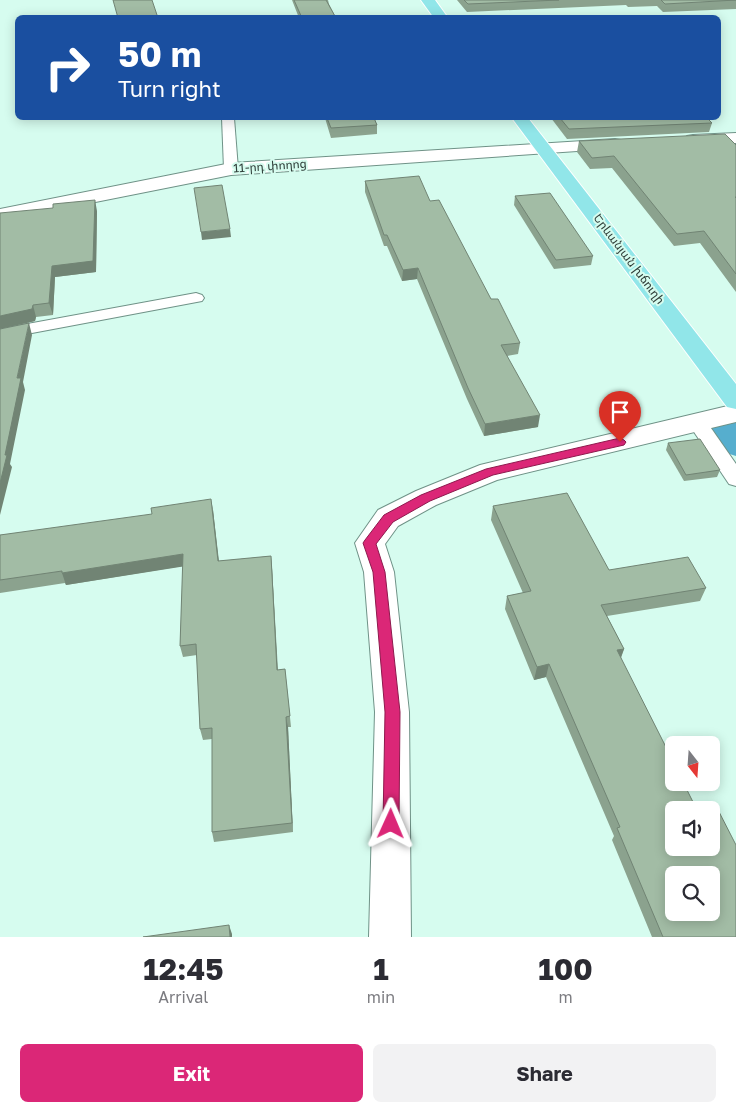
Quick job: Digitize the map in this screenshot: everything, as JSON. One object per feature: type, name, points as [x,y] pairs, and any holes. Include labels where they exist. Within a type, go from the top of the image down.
[{"type":"main road","points":[[428,0],[440,15]]},
{"type":"main road","name":"Երևանյան խճուղի","points":[[522,120],[736,401]]},
{"type":"street","points":[[678,141],[736,138]]},
{"type":"street","name":"11-րդ փողոց","points":[[0,215],[231,169],[544,147],[630,143]]},
{"type":"street","points":[[390,937],[392,712],[379,572],[370,543],[388,518],[426,498],[490,472],[736,413]]},
{"type":"lane","points":[[228,120],[231,169]]},
{"type":"lane","points":[[0,334],[196,298]]},
{"type":"lane","points":[[697,423],[736,479]]},
{"type":"building","points":[[113,0],[152,0],[157,15],[117,15]]},
{"type":"building","points":[[294,0],[326,0],[334,15],[301,15]]},
{"type":"building","points":[[464,0],[559,0],[468,4]]},
{"type":"building","points":[[661,0],[736,0],[665,4]]},
{"type":"building","points":[[328,120],[375,120],[377,125],[331,128]]},
{"type":"building","points":[[562,120],[709,120],[712,123],[569,129]]},
{"type":"building","points":[[725,134],[736,145],[736,274],[704,231],[677,234],[614,156],[592,158],[579,141]]},
{"type":"building","points":[[419,176],[430,201],[439,200],[491,299],[498,299],[520,343],[501,345],[540,415],[485,424],[418,268],[403,270],[387,235],[384,235],[365,181]]},
{"type":"building","points":[[222,185],[230,229],[201,232],[194,188]]},
{"type":"building","points":[[550,193],[593,256],[556,260],[515,196]]},
{"type":"building","points":[[95,200],[93,261],[52,266],[49,303],[33,305],[32,309],[0,316],[0,213],[53,208],[53,204]]},
{"type":"building","points":[[29,323],[17,378],[21,378],[0,483],[0,329]]},
{"type":"building","points":[[700,439],[720,470],[686,475],[668,443]]},
{"type":"building","points":[[567,493],[609,570],[688,557],[706,588],[601,605],[624,649],[617,650],[665,745],[665,791],[688,791],[692,801],[665,801],[665,856],[720,856],[720,814],[736,845],[736,937],[663,937],[617,828],[620,827],[549,664],[537,667],[507,596],[531,591],[493,506]]},
{"type":"building","points":[[211,499],[218,561],[271,556],[277,670],[285,669],[290,716],[286,717],[292,823],[212,832],[212,728],[200,729],[196,644],[180,646],[183,554],[62,573],[62,571],[0,580],[0,535],[152,514],[151,508]]},
{"type":"building","points":[[229,925],[230,937],[143,937]]},
{"type":"waterway","points":[[726,430],[736,443]]},
{"type":"route","points":[[391,824],[392,712],[379,572],[370,543],[388,518],[426,498],[490,472],[620,442]]}]
